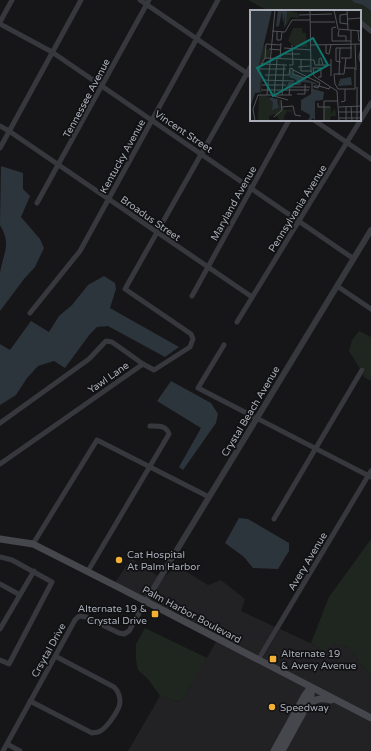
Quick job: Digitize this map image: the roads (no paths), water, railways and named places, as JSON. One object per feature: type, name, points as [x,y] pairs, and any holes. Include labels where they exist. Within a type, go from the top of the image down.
[{"type":"main road","name":"Palm Harbor Boulevard","points":[[0,539],[33,544],[371,718]]},
{"type":"main road","points":[[282,751],[311,698],[311,688]]},
{"type":"main road","points":[[274,751],[305,695],[311,688]]},
{"type":"main road","points":[[305,709],[317,699],[322,698],[339,701]]},
{"type":"street","points":[[0,23],[12,0]]},
{"type":"street","points":[[0,148],[81,0]]},
{"type":"street","points":[[140,0],[148,2],[196,39],[249,75],[157,234]]},
{"type":"street","name":"Kentucky Avenue","points":[[30,313],[80,251],[218,0]]},
{"type":"street","name":"Tennessee Avenue","points":[[37,203],[59,166],[148,2]]},
{"type":"street","name":"Vincent Street","points":[[0,23],[52,52],[354,259]]},
{"type":"street","points":[[361,23],[371,31]]},
{"type":"street","name":"Pennsylvania Avenue","points":[[361,120],[371,103]]},
{"type":"street","name":"Maryland Avenue","points":[[192,296],[288,121]]},
{"type":"street","points":[[315,121],[371,159]]},
{"type":"street","name":"Pennsylvania Avenue","points":[[236,322],[360,121]]},
{"type":"street","name":"Broadus Street","points":[[0,126],[252,298]]},
{"type":"street","name":"Crystal Beach Avenue","points":[[146,601],[371,230]]},
{"type":"street","name":"Yawl Lane","points":[[0,464],[143,364],[154,370],[190,347],[193,339],[191,334],[125,290],[157,234]]},
{"type":"street","points":[[338,286],[371,309]]},
{"type":"street","points":[[0,423],[89,359],[106,341],[112,342],[143,364]]},
{"type":"street","points":[[224,345],[198,388],[370,475]]},
{"type":"street","points":[[274,519],[362,370]]},
{"type":"street","points":[[88,571],[169,434],[168,430],[163,427],[150,426]]},
{"type":"street","points":[[33,544],[97,440],[209,497]]},
{"type":"street","name":"Avery Avenue","points":[[258,660],[370,475]]},
{"type":"street","points":[[0,557],[12,560],[52,582],[9,664],[0,660]]},
{"type":"street","points":[[0,629],[34,571]]},
{"type":"street","points":[[0,584],[20,595]]},
{"type":"street","name":"Crsytal Drive","points":[[3,751],[75,620],[79,616],[86,617],[120,634],[124,634],[129,631],[146,601]]},
{"type":"street","points":[[30,700],[92,732],[98,733],[111,721],[120,704],[117,690],[55,656]]},
{"type":"street","points":[[7,744],[20,751]]},
{"type":"place","name":"Cat Hospital At Palm Harbor","points":[[119,560]]},
{"type":"place","name":"Alternate 19 & Crystal Drive","points":[[155,614]]},
{"type":"place","name":"Alternate 19 & Avery Avenue","points":[[273,659]]},
{"type":"place","name":"Speedway","points":[[272,707]]}]
